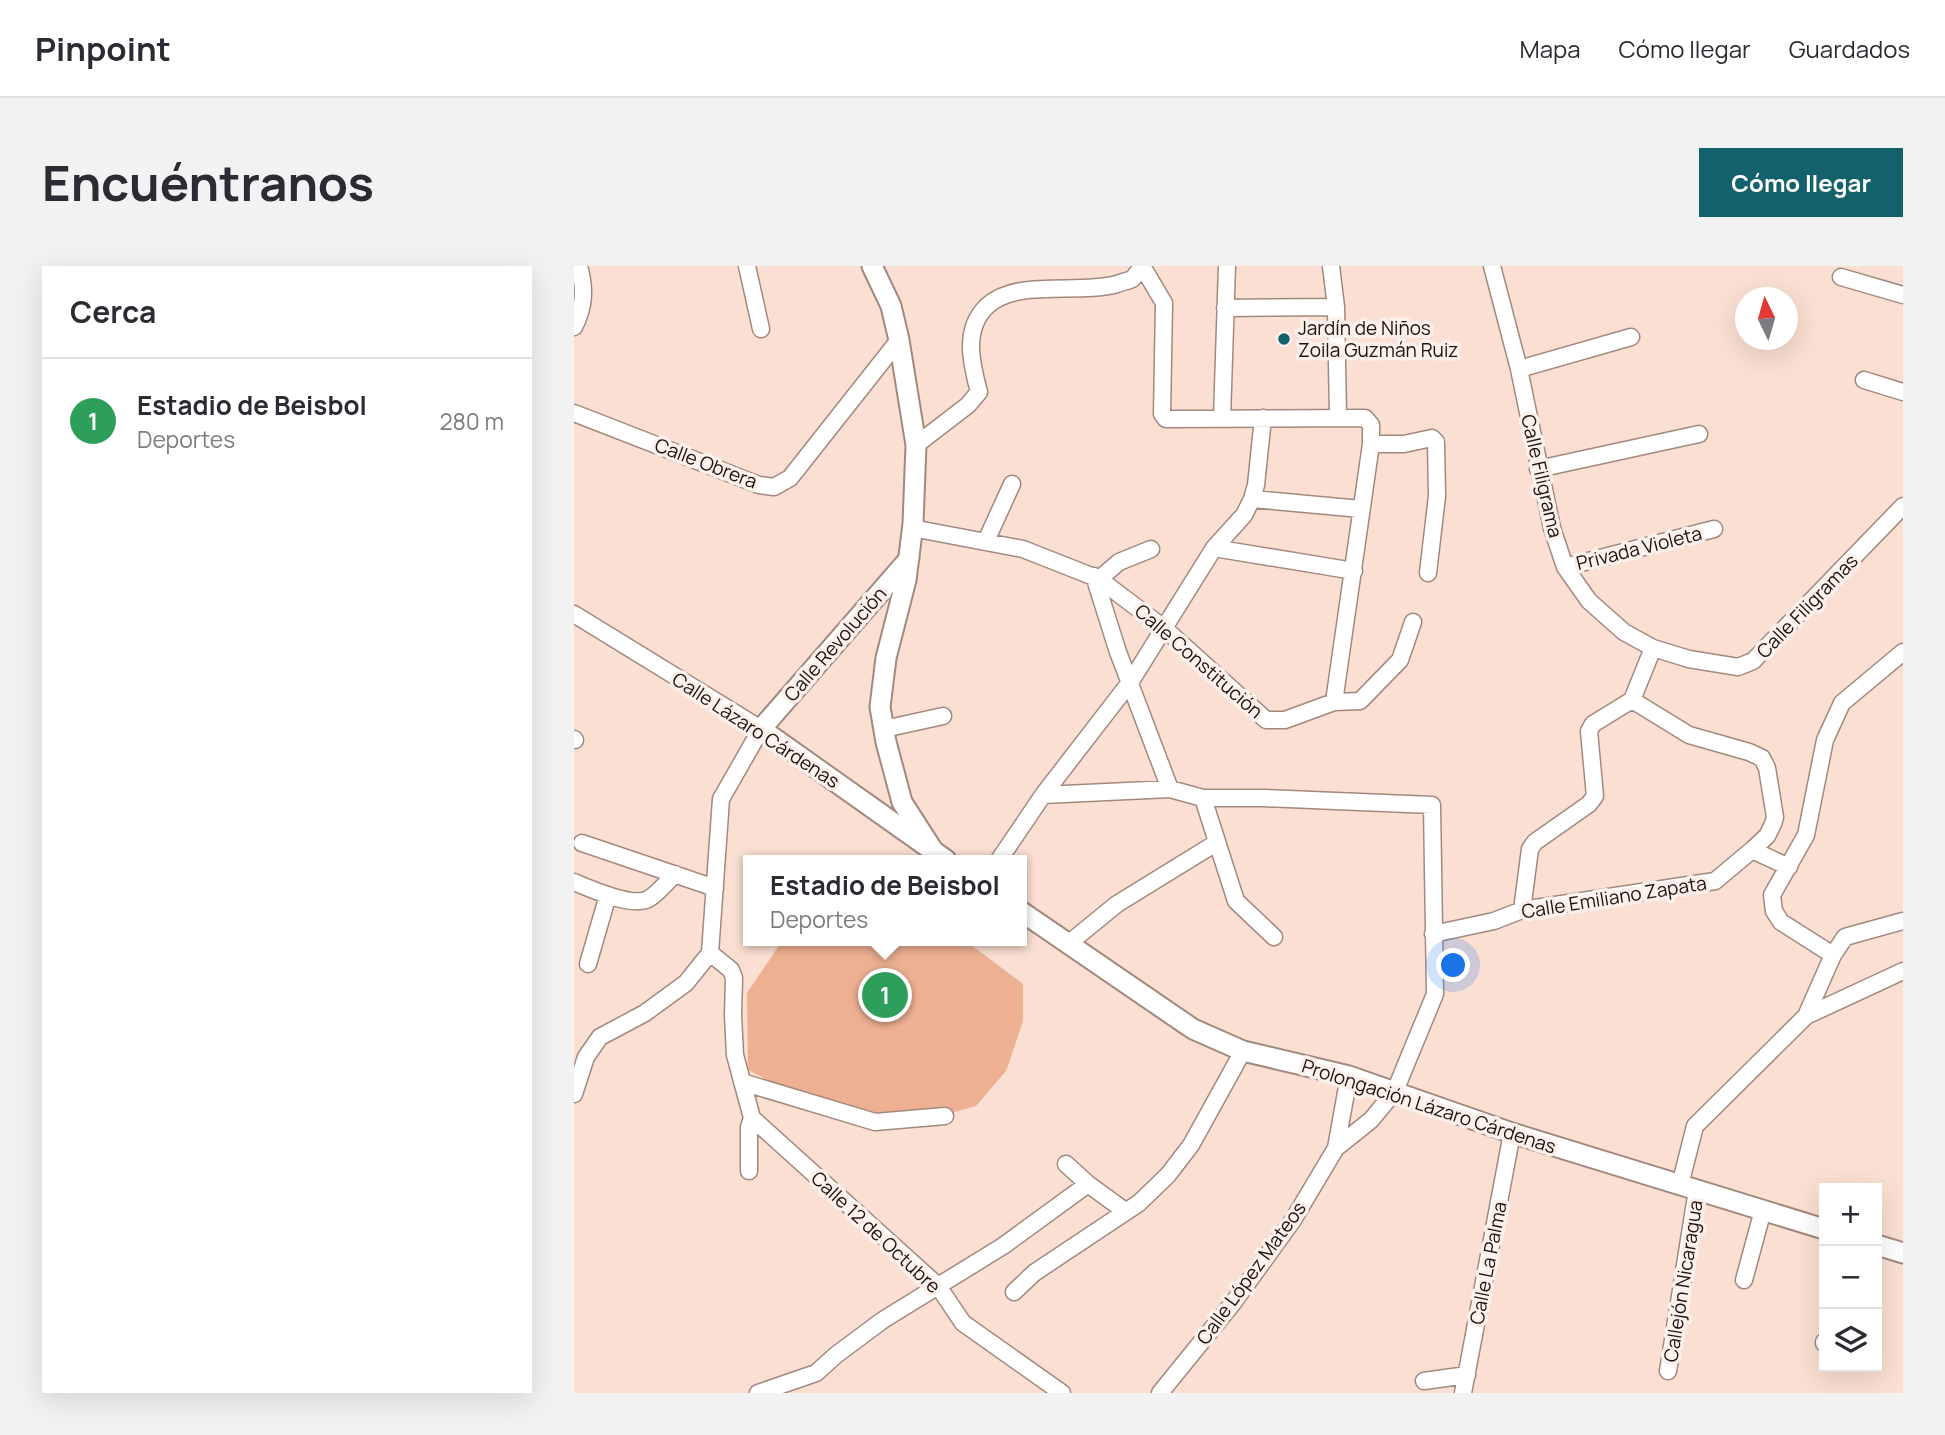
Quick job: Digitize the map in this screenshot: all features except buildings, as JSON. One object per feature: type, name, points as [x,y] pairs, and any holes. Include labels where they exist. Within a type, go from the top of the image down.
[{"type":"main road","name":"Calle Revolución","points":[[872,266],[891,306],[900,340],[916,445],[912,528],[906,580],[886,658],[880,707],[902,802],[939,855]]},
{"type":"main road","name":"Calle Revolución","points":[[761,729],[908,559]]},
{"type":"main road","name":"Calle Lázaro Cárdenas","points":[[761,729],[939,855]]},
{"type":"main road","name":"Prolongación Lázaro Cárdenas","points":[[1027,916],[1193,1029],[1243,1051],[1349,1076],[1512,1133],[1819,1227]]},
{"type":"main road","points":[[1880,1246],[1903,1253]]},
{"type":"street","points":[[574,327],[582,311],[584,285],[579,266]]},
{"type":"street","points":[[747,266],[761,329]]},
{"type":"street","points":[[916,445],[968,405],[979,391],[972,366],[971,331],[978,314],[996,297],[1017,291],[1103,288],[1131,279],[1142,266],[1164,303],[1161,414],[1167,419],[1365,418],[1371,425],[1371,444],[1335,702],[1355,703],[1363,698],[1400,660],[1413,622]]},
{"type":"street","points":[[1222,418],[1227,266]]},
{"type":"street","points":[[1331,266],[1336,307],[1338,418]]},
{"type":"street","name":"Calle Filigrama","points":[[1492,266],[1518,369],[1538,470],[1564,567],[1589,601],[1624,632],[1653,648]]},
{"type":"street","points":[[1841,277],[1903,295]]},
{"type":"street","points":[[1225,308],[1336,307]]},
{"type":"street","points":[[1518,369],[1632,337]]},
{"type":"street","name":"Calle Obrera","points":[[574,413],[759,485],[774,486],[790,478],[900,340]]},
{"type":"street","points":[[1864,380],[1903,392]]},
{"type":"street","points":[[1002,855],[1043,795],[1130,681],[1214,548],[1244,515],[1256,485],[1263,418]]},
{"type":"street","points":[[1538,470],[1699,435]]},
{"type":"street","points":[[1371,444],[1404,444],[1432,438],[1436,442],[1437,496],[1429,573]]},
{"type":"street","points":[[986,541],[1012,484]]},
{"type":"street","points":[[1252,499],[1361,509]]},
{"type":"street","name":"Calle Filigramas","points":[[1653,648],[1689,659],[1738,667],[1753,661],[1903,506]]},
{"type":"street","name":"Calle Constitución","points":[[912,528],[1023,549],[1097,577],[1165,629],[1266,720],[1285,720],[1335,702]]},
{"type":"street","name":"Privada Violeta","points":[[1564,567],[1714,528]]},
{"type":"street","points":[[1214,548],[1354,571]]},
{"type":"street","points":[[1151,549],[1119,562],[1097,577],[1115,641],[1170,789]]},
{"type":"street","name":"Calle Lázaro Cárdenas","points":[[574,614],[761,729]]},
{"type":"street","points":[[1522,910],[1530,849],[1535,842],[1590,804],[1596,789],[1589,731],[1593,724],[1632,700],[1653,648]]},
{"type":"street","points":[[1833,955],[1781,922],[1774,911],[1772,895],[1806,835],[1825,740],[1842,703],[1903,652]]},
{"type":"street","name":"Calle Emiliano Zapata","points":[[1433,934],[1494,921],[1522,910],[1715,881],[1766,836],[1775,817],[1767,768],[1762,758],[1689,735],[1632,700]]},
{"type":"street","points":[[884,729],[943,716]]},
{"type":"street","points":[[574,1094],[586,1057],[600,1037],[645,1013],[686,983],[710,953],[721,799],[761,729]]},
{"type":"street","points":[[1043,795],[1170,789],[1203,799],[1236,901],[1274,937]]},
{"type":"street","name":"Calle López Mateos","points":[[1160,1393],[1233,1303],[1293,1220],[1336,1148],[1371,1120],[1395,1091],[1435,994],[1432,804],[1264,798],[1203,799]]},
{"type":"street","points":[[582,843],[715,888]]},
{"type":"street","points":[[1068,944],[1117,904],[1216,844]]},
{"type":"street","points":[[1752,850],[1790,867]]},
{"type":"street","points":[[574,882],[608,895],[639,902],[649,900],[675,874]]},
{"type":"street","points":[[587,964],[608,895]]},
{"type":"street","points":[[1807,1016],[1833,955],[1844,937],[1903,921]]},
{"type":"street","points":[[710,953],[731,970],[734,978],[735,1055],[752,1118],[749,1127],[750,1171]]},
{"type":"street","points":[[1807,1016],[1903,971]]},
{"type":"street","name":"Callejón Nicaragua","points":[[1668,1371],[1695,1126],[1807,1016]]},
{"type":"street","points":[[1014,1292],[1034,1273],[1139,1203],[1168,1175],[1191,1145],[1243,1051]]},
{"type":"street","name":"Calle López Mateos","points":[[1336,1148],[1349,1076]]},
{"type":"street","points":[[742,1082],[875,1122],[945,1116]]},
{"type":"street","name":"Calle 12 de Octubre","points":[[752,1118],[938,1286],[963,1323],[1062,1393]]},
{"type":"street","name":"Calle La Palma","points":[[1463,1393],[1512,1133]]},
{"type":"street","points":[[1066,1164],[1125,1211]]},
{"type":"street","points":[[758,1393],[816,1373],[883,1320],[1003,1247],[1088,1184]]},
{"type":"street","points":[[1744,1280],[1763,1210]]},
{"type":"street","points":[[1424,1381],[1467,1375]]},
{"type":"shaded area","points":[[779,946],[973,946],[1023,984],[1023,1021],[1006,1071],[976,1106],[913,1124],[828,1110],[748,1070],[747,993]]},
{"type":"place","name":"Jardín de Niños Zoila Guzmán Ruiz","points":[[1284,339]]},
{"type":"place","name":"Estadio de Beisbol","points":[[885,995]]}]
